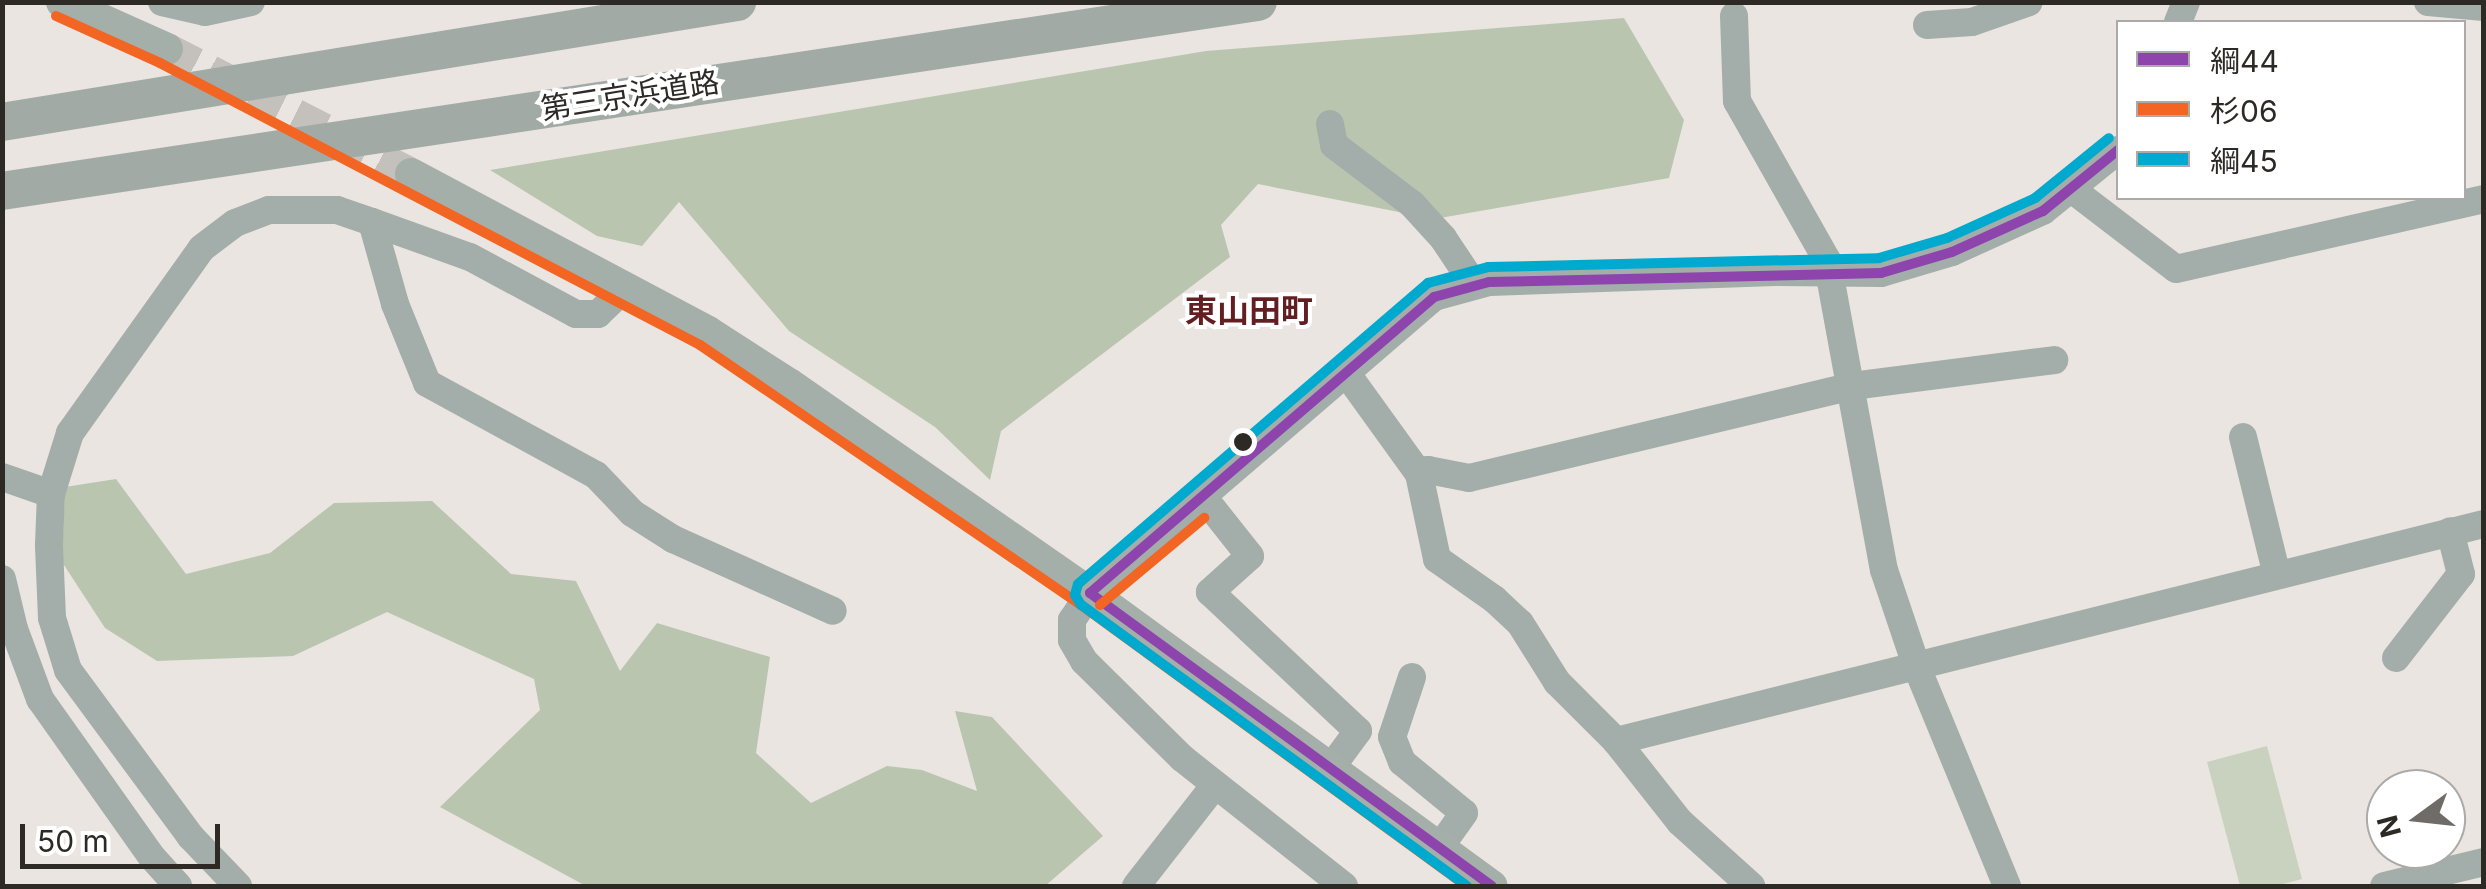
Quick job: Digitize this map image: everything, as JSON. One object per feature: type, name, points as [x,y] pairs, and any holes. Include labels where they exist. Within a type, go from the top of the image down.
[{"type":"highway","points":[[2,122],[737,2]]},
{"type":"highway","name":"第三京浜道路","points":[[2,190],[1258,2]]},
{"type":"main road","points":[[62,2],[167,49]]},
{"type":"main road","points":[[411,174],[626,287],[789,384],[1090,592],[1492,886]]},
{"type":"street","points":[[162,2],[204,12],[251,2]]},
{"type":"street","points":[[1927,25],[1972,22],[2029,2]]},
{"type":"street","points":[[2428,2],[2484,8]]},
{"type":"street","points":[[1734,16],[1737,100],[1827,260],[1884,570],[1916,665],[2007,886]]},
{"type":"street","points":[[1330,124],[1334,146],[1412,204],[1443,238],[1473,283]]},
{"type":"street","points":[[1344,886],[1182,758],[1084,661],[1072,640],[1072,620],[1090,592],[1434,297],[1473,283],[1775,272],[1831,276],[1881,273],[1917,264],[2044,211],[2074,191],[2116,152]]},
{"type":"street","points":[[2074,191],[2176,269],[2484,199]]},
{"type":"street","points":[[238,886],[191,837],[68,670],[52,618],[51,494],[70,433],[202,248],[235,222],[268,210],[336,210],[372,222],[470,256],[576,314],[598,314],[626,287]]},
{"type":"street","points":[[372,222],[395,304],[427,382],[596,475],[632,512],[673,539],[833,612]]},
{"type":"street","points":[[1419,474],[1428,470],[1468,478],[1852,386],[2054,360]]},
{"type":"street","points":[[1348,374],[1419,474],[1437,560],[1494,598],[1520,624],[1556,682],[1616,740],[1680,822],[1751,886]]},
{"type":"street","points":[[2243,437],[2277,575]]},
{"type":"street","points":[[2,477],[51,494]]},
{"type":"street","points":[[1204,498],[1250,556],[1210,592],[1358,730],[1330,769]]},
{"type":"street","points":[[1616,740],[2484,524]]},
{"type":"street","points":[[2396,658],[2461,574],[2450,531]]},
{"type":"street","points":[[2,580],[14,629],[40,699],[152,857],[178,886]]},
{"type":"street","points":[[1412,677],[1392,737],[1402,762],[1464,813],[1439,848]]},
{"type":"street","points":[[1136,886],[1216,785]]},
{"type":"street","points":[[2384,886],[2484,862]]},
{"type":"green space","points":[[1624,18],[1684,120],[1669,178],[1434,219],[1258,184],[1221,225],[1230,257],[1001,431],[990,480],[935,427],[789,331],[679,202],[642,246],[597,236],[490,170],[1206,51]]},
{"type":"green space","points":[[116,479],[186,574],[270,553],[334,503],[432,501],[511,574],[576,581],[620,671],[657,623],[770,657],[756,753],[811,803],[887,766],[922,770],[977,791],[955,711],[992,717],[1103,836],[1045,886],[586,886],[440,807],[540,710],[534,679],[387,612],[293,656],[157,661],[105,628],[62,562],[65,487]]},
{"type":"green space","points":[[2267,746],[2302,879],[2275,886],[2240,886],[2207,762]]},
{"type":"tunnel","points":[[167,49],[411,174]]},
{"type":"transit line","name":"杉06","points":[[56,16],[160,63],[700,345],[1081,605],[1467,886]]},
{"type":"transit line","name":"綱45","points":[[1467,886],[1081,605],[1075,595],[1078,584],[1428,283],[1488,267],[1879,258],[1947,238],[2035,198],[2109,138]]},
{"type":"transit line","name":"綱44","points":[[1090,593],[1434,297],[1489,282],[1881,273],[1952,252],[2043,211],[2116,152]]},
{"type":"transit line","name":"杉06","points":[[1100,605],[1204,518]]},
{"type":"transit line","name":"綱44","points":[[1090,593],[1492,886]]},
{"type":"district","name":"東山田町","points":[[1249,311]]}]
